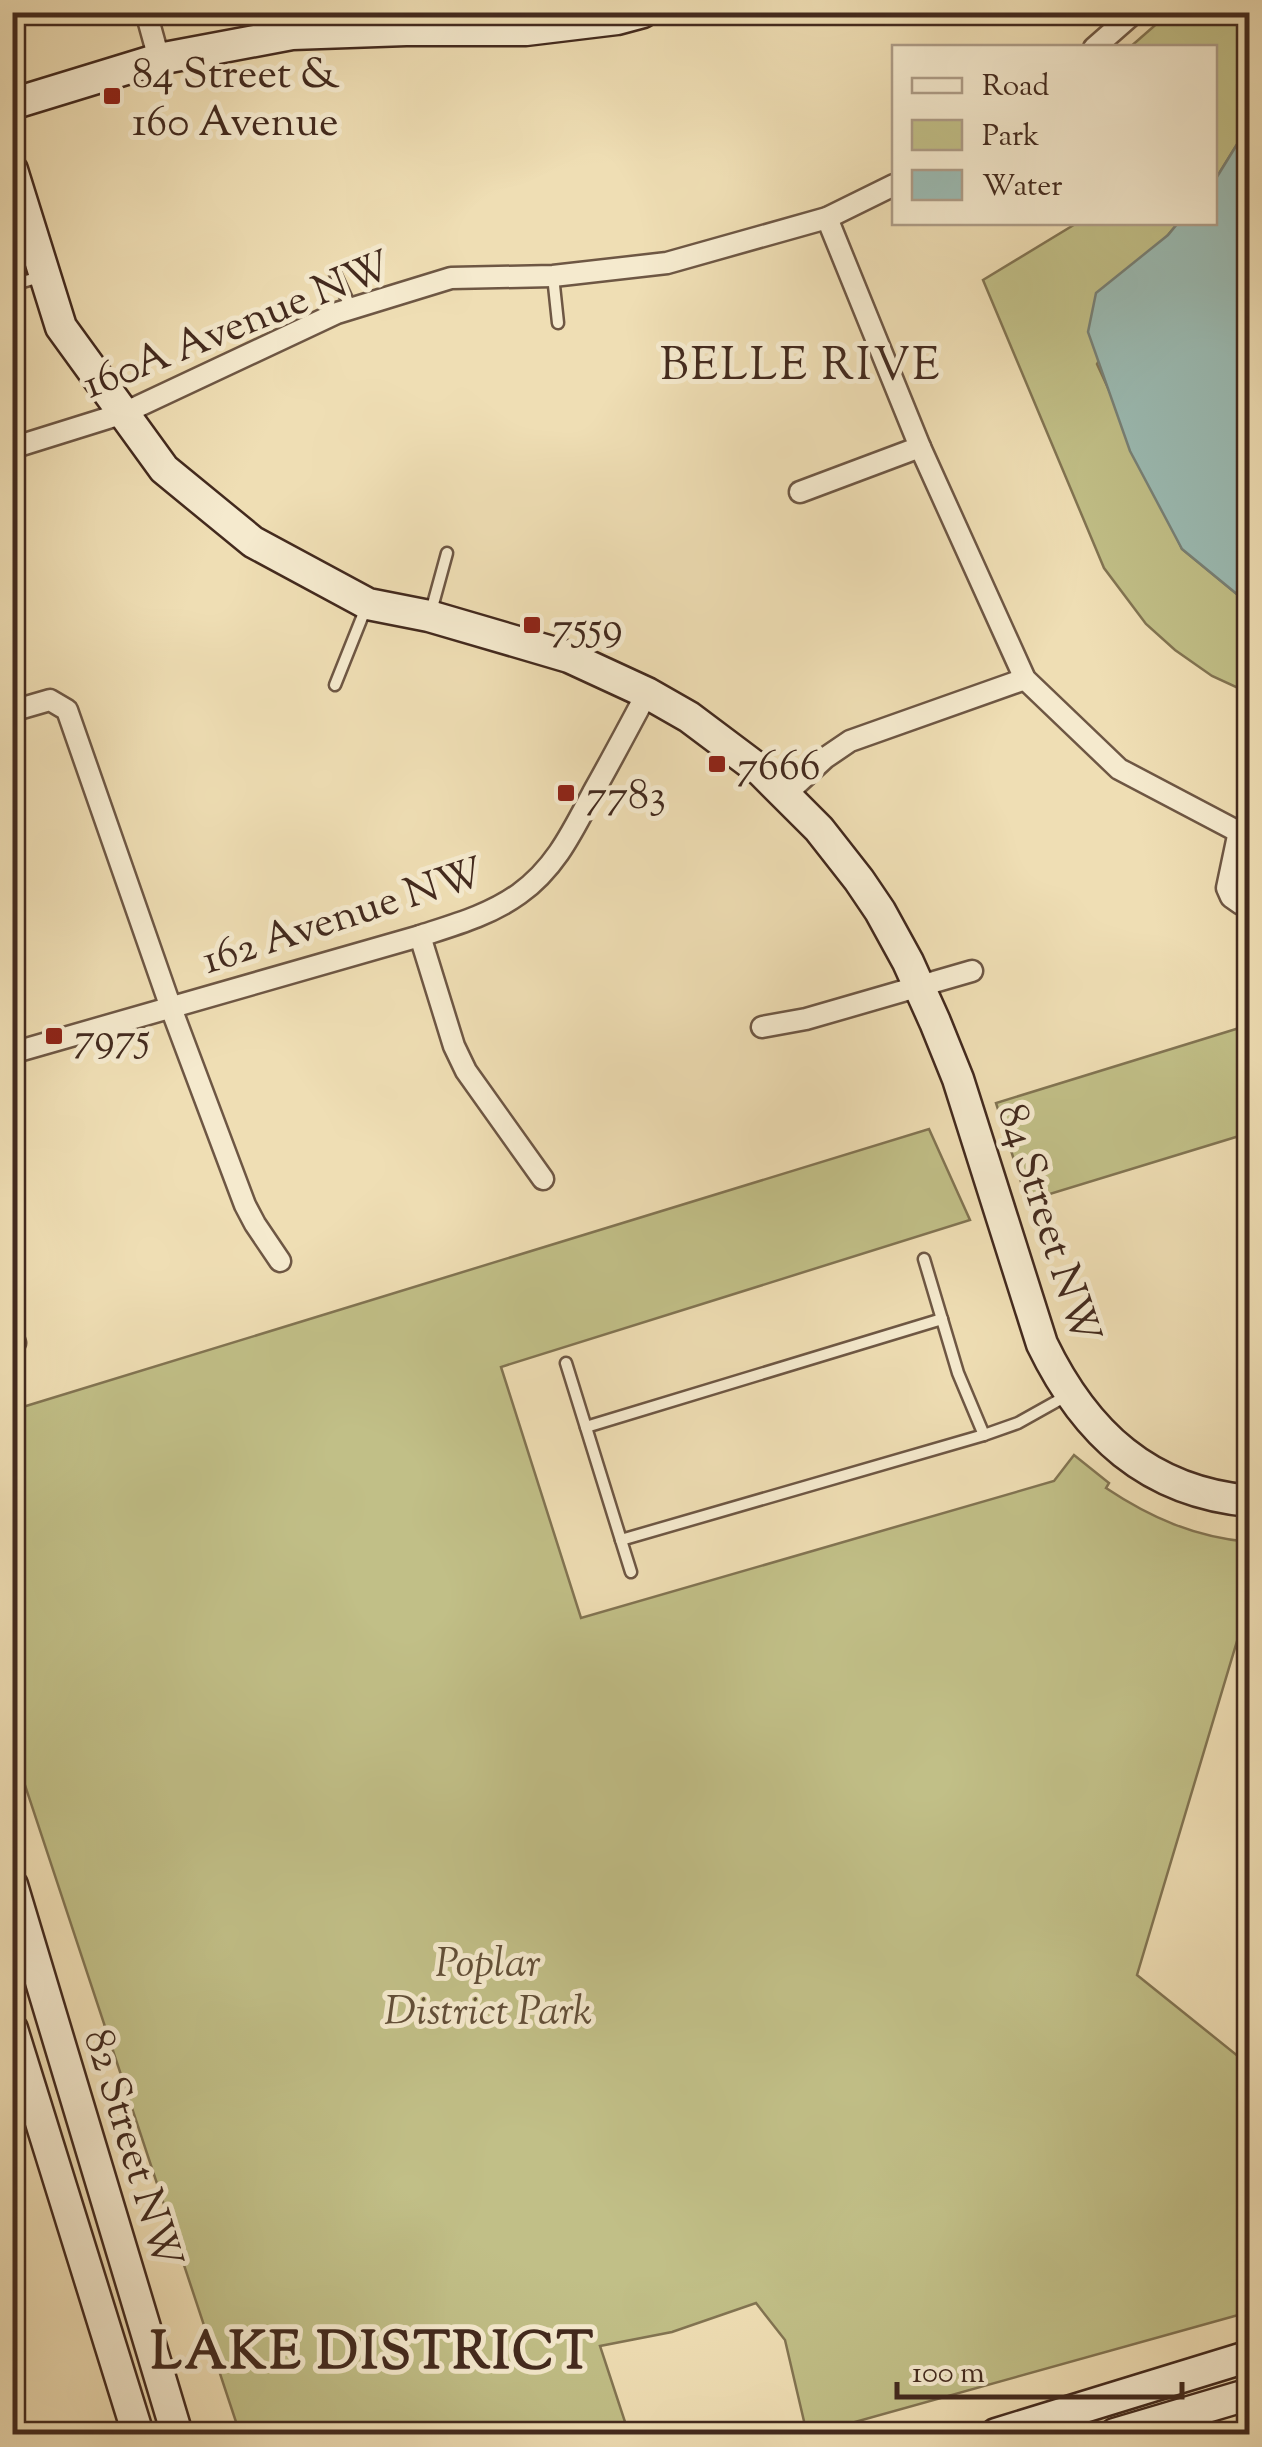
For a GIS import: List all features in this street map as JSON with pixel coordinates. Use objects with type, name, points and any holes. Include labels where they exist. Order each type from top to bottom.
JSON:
[{"type":"street","points":[[146,12],[159,59]]},
{"type":"street","points":[[12,104],[159,59],[292,34],[404,21],[526,30],[643,12]]},
{"type":"street","points":[[1097,45],[1134,12]]},
{"type":"street","name":"84 Street NW","points":[[12,170],[61,327],[164,469],[252,542],[368,604],[429,616],[569,658],[647,693],[690,717],[760,771],[819,830],[860,880],[919,986],[958,1079],[1042,1344],[1069,1395],[1092,1424],[1145,1468],[1197,1492],[1250,1502]]},
{"type":"street","name":"160A Avenue NW","points":[[12,448],[124,414],[337,313],[451,278],[553,276],[667,263],[828,218],[892,186]]},
{"type":"street","points":[[828,218],[920,447],[1025,680],[1119,769],[1240,831],[1227,888],[1241,904],[1250,903]]},
{"type":"street","points":[[800,492],[920,447]]},
{"type":"street","points":[[785,795],[850,741],[1025,680]]},
{"type":"street","name":"162 Avenue NW","points":[[12,1053],[420,936],[496,908],[517,896],[560,854],[647,693]]},
{"type":"street","points":[[15,710],[50,700],[68,710],[245,1204],[280,1261]]},
{"type":"street","points":[[420,936],[454,1046],[466,1072],[543,1178]]},
{"type":"street","points":[[762,1028],[972,971]]},
{"type":"street","name":"82 Street NW","points":[[12,1886],[177,2434]]},
{"type":"street","name":"82 Street NW","points":[[12,2029],[138,2434]]},
{"type":"street","points":[[996,2434],[1250,2356]]},
{"type":"street","points":[[1115,2434],[1250,2394]]},
{"type":"lane","points":[[334,271],[351,309]]},
{"type":"lane","points":[[12,285],[46,275]]},
{"type":"lane","points":[[553,276],[558,323]]},
{"type":"lane","points":[[429,616],[447,553]]},
{"type":"lane","points":[[335,685],[368,604]]},
{"type":"lane","points":[[924,1259],[958,1373],[984,1435]]},
{"type":"lane","points":[[586,1427],[942,1320]]},
{"type":"lane","points":[[566,1363],[630,1572]]},
{"type":"lane","points":[[621,1540],[984,1435],[1018,1423],[1069,1395]]},
{"type":"green space","points":[[1169,13],[1249,13],[1249,125],[1217,177],[1217,45],[1132,45]]},
{"type":"green space","points":[[1074,225],[1176,225],[1097,364],[1182,549],[1249,604],[1249,693],[1212,676],[1175,650],[1146,624],[1104,568],[983,280]]},
{"type":"green space","points":[[1249,1025],[1249,1133],[1027,1201],[996,1103]]},
{"type":"green space","name":"Poplar District Park","points":[[929,1129],[970,1220],[501,1367],[581,1618],[1054,1481],[1074,1455],[1109,1483],[1106,1488],[1157,1517],[1210,1536],[1249,1542],[1249,1601],[1137,1975],[1249,2065],[1249,2312],[812,2434],[807,2434],[785,2340],[756,2303],[672,2332],[600,2346],[629,2434],[240,2434],[13,1749],[13,1410]]},
{"type":"water","points":[[1249,125],[1249,604],[1182,549],[1130,451],[1088,332],[1096,293],[1176,225],[1217,225],[1217,177]]},
{"type":"place","name":"84 Street & 160 Avenue","points":[[112,96]]},
{"type":"place","name":"7559","points":[[532,625]]},
{"type":"place","name":"7666","points":[[717,764]]},
{"type":"place","name":"7783","points":[[566,793]]},
{"type":"place","name":"7975","points":[[54,1036]]},
{"type":"district","name":"BELLE RIVE","points":[[801,363]]},
{"type":"district","name":"LAKE DISTRICT","points":[[373,2350]]}]
